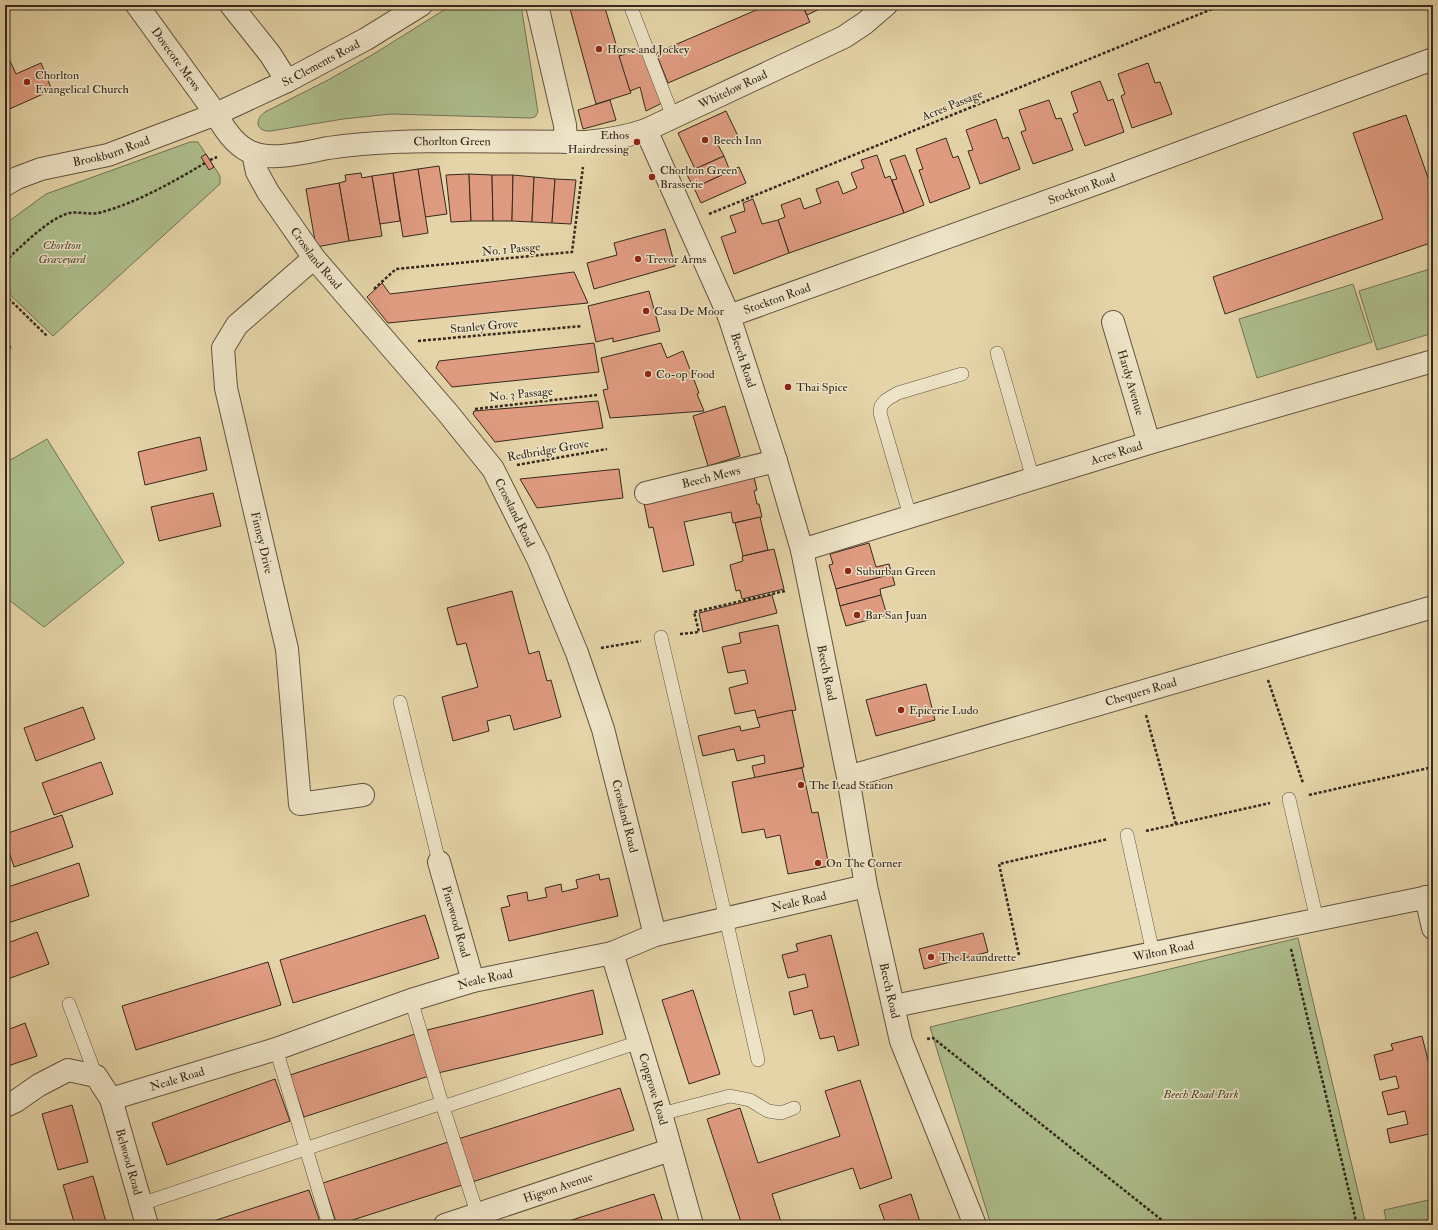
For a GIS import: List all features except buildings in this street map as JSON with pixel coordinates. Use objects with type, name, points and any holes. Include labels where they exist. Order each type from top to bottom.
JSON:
[{"type":"street","name":"Dovecote Mews","points":[[137,5],[216,114]]},
{"type":"street","points":[[231,5],[270,54],[287,81]]},
{"type":"street","name":"St Clements Road","points":[[216,114],[287,81],[366,39],[421,5]]},
{"type":"street","points":[[537,5],[565,125],[576,142]]},
{"type":"street","name":"Whitelow Road","points":[[576,142],[610,140],[646,130],[844,37],[865,23],[886,5]]},
{"type":"street","name":"Stockton Road","points":[[729,316],[1106,180],[1433,58]]},
{"type":"street","name":"Chorlton Green","points":[[216,114],[230,136],[240,146],[253,153],[269,156],[353,144],[395,141],[576,142]]},
{"type":"street","name":"Brookburn Road","points":[[5,185],[17,178],[41,169],[108,155],[216,114]]},
{"type":"street","name":"Beech Road","points":[[646,130],[729,316],[776,461],[802,550],[848,777],[866,886],[901,1041],[975,1225]]},
{"type":"street","name":"Crossland Road","points":[[253,153],[257,172],[268,192],[314,258],[447,412],[493,469],[538,559],[577,653],[603,729],[655,935]]},
{"type":"street","name":"Finney Drive","points":[[314,258],[237,325],[224,348],[226,388],[287,649],[300,804],[363,795]]},
{"type":"street","name":"Hardy Avenue","points":[[1113,322],[1149,443]]},
{"type":"street","name":"Acres Road","points":[[802,550],[1149,443],[1433,361]]},
{"type":"street","name":"Beech Mews","points":[[646,493],[776,461]]},
{"type":"street","name":"Chequers Road","points":[[848,777],[1433,607]]},
{"type":"street","name":"Pinewood Road","points":[[439,862],[473,981]]},
{"type":"street","name":"Neale Road","points":[[111,1099],[276,1049],[411,1000],[473,981],[612,953],[655,935],[866,886]]},
{"type":"street","points":[[1429,896],[1433,928]]},
{"type":"street","name":"Wilton Road","points":[[894,1006],[1153,954],[1429,896]]},
{"type":"street","name":"Copgrove Road","points":[[612,953],[661,1114],[692,1225]]},
{"type":"street","points":[[5,1106],[16,1101],[39,1085],[68,1070],[96,1076]]},
{"type":"street","name":"Belwood Road","points":[[96,1076],[111,1099],[147,1225]]},
{"type":"street","name":"Higson Avenue","points":[[445,1225],[479,1220],[670,1150]]},
{"type":"lane","points":[[635,6],[673,117]]},
{"type":"lane","points":[[997,353],[1033,479]]},
{"type":"lane","points":[[910,516],[880,413],[881,406],[886,400],[898,393],[962,374]]},
{"type":"lane","points":[[661,637],[758,1060]]},
{"type":"lane","points":[[400,702],[439,862]]},
{"type":"lane","points":[[1289,799],[1316,920]]},
{"type":"lane","points":[[1127,835],[1153,954]]},
{"type":"lane","points":[[411,1000],[442,1105],[479,1220]]},
{"type":"lane","points":[[69,1004],[96,1076]]},
{"type":"lane","points":[[141,1204],[306,1149],[639,1042]]},
{"type":"lane","points":[[276,1049],[329,1225]]},
{"type":"lane","points":[[661,1114],[730,1096],[750,1100],[768,1111],[781,1113],[794,1108]]},
{"type":"path","name":"Acres Passage","points":[[688,222],[1222,5]]},
{"type":"path","name":"No. 1 Passge","points":[[356,306],[396,269],[572,252],[576,142]]},
{"type":"path","points":[[5,260],[46,226],[67,213],[92,214],[131,202],[205,163]]},
{"type":"path","points":[[5,294],[47,336]]},
{"type":"path","name":"Stanley Grove","points":[[388,344],[582,326]]},
{"type":"path","name":"No. 3 Passage","points":[[447,412],[597,395]]},
{"type":"path","name":"Redbridge Grove","points":[[493,469],[607,449]]},
{"type":"path","points":[[577,653],[661,637],[699,632],[694,612],[809,585]]},
{"type":"path","points":[[1261,657],[1307,795]]},
{"type":"path","points":[[1139,693],[1176,824]]},
{"type":"path","points":[[1024,980],[1000,864],[1433,767]]},
{"type":"path","points":[[1286,926],[1357,1225]]},
{"type":"path","points":[[901,1041],[933,1038],[1168,1225]]},
{"type":"green space","points":[[452,5],[521,5],[538,112],[535,117],[391,114],[343,119],[271,131],[262,130],[258,125],[259,118],[265,112],[328,80],[372,55]]},
{"type":"green space","name":"Chorlton Graveyard","points":[[190,142],[198,142],[220,176],[220,184],[53,336],[5,290],[5,224],[46,194]]},
{"type":"green space","points":[[1433,268],[1433,333],[1377,350],[1359,291]]},
{"type":"green space","points":[[1353,284],[1372,342],[1257,378],[1239,319]]},
{"type":"green space","points":[[47,439],[124,563],[44,627],[5,597],[5,463]]},
{"type":"green space","name":"Beech Road Park","points":[[1298,938],[1366,1225],[991,1225],[930,1027]]},
{"type":"green space","points":[[1433,1199],[1433,1225],[1387,1225],[1384,1210]]},
{"type":"place","name":"Horse and Jockey","points":[[599,49]]},
{"type":"place","name":"Chorlton Evangelical Church","points":[[27,82]]},
{"type":"place","name":"Beech Inn","points":[[705,140]]},
{"type":"place","name":"Ethos Hairdressing","points":[[637,142]]},
{"type":"place","name":"Chorlton Green Brasserie","points":[[652,177]]},
{"type":"place","name":"Trevor Arms","points":[[638,259]]},
{"type":"place","name":"Casa De Moor","points":[[646,311]]},
{"type":"place","name":"Co-op Food","points":[[648,374]]},
{"type":"place","name":"Thai Spice","points":[[788,387]]},
{"type":"place","name":"Suburban Green","points":[[848,571]]},
{"type":"place","name":"Bar San Juan","points":[[857,615]]},
{"type":"place","name":"Epicerie Ludo","points":[[901,710]]},
{"type":"place","name":"The Lead Station","points":[[801,785]]},
{"type":"place","name":"On The Corner","points":[[818,863]]},
{"type":"place","name":"The Laundrette","points":[[931,957]]}]
